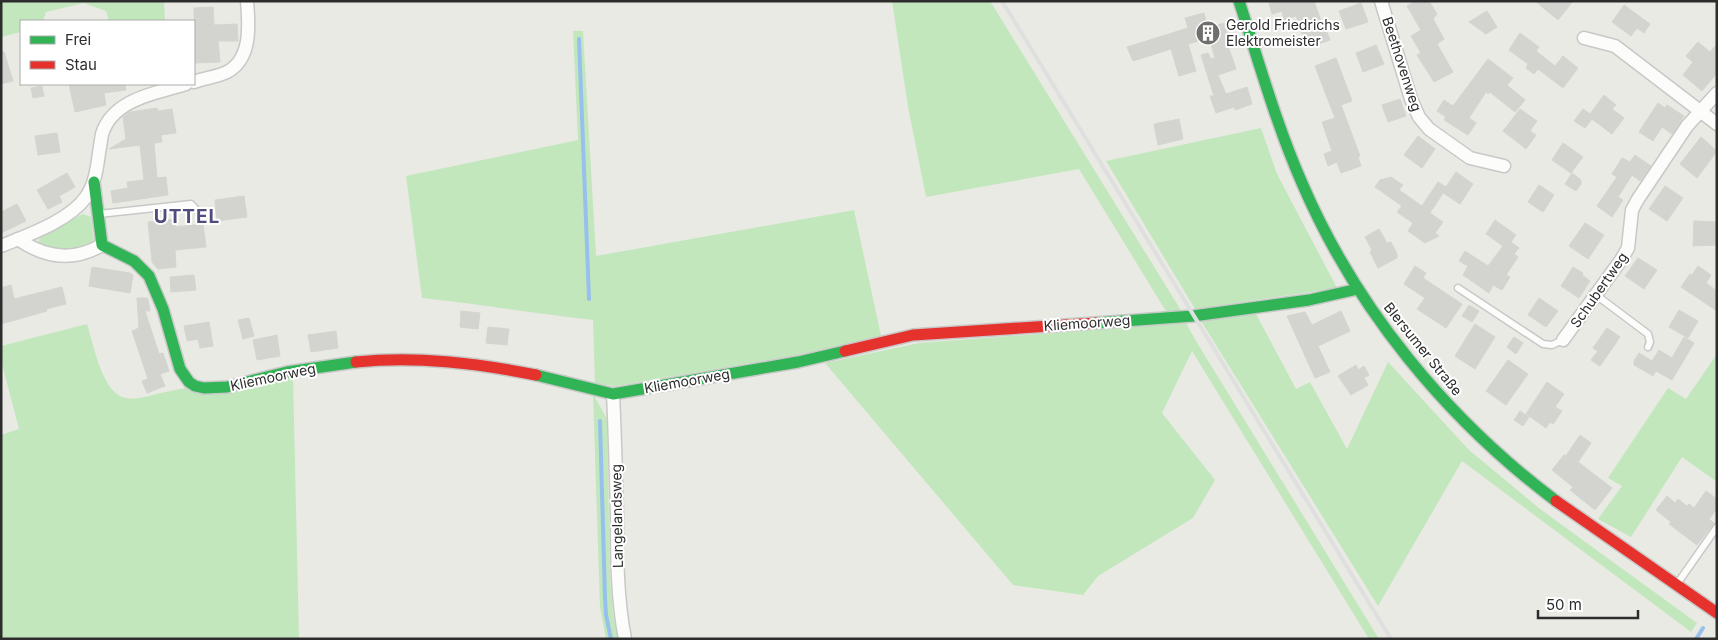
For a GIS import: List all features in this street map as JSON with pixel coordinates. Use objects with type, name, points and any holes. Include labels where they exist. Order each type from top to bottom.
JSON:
[{"type":"street","points":[[195,82],[228,71],[241,60],[247,42],[247,1]]},
{"type":"street","name":"Blersumer Straße","points":[[1239,1],[1278,123],[1302,185],[1332,244],[1358,289],[1401,350],[1473,430],[1525,477],[1556,501],[1717,612]]},
{"type":"street","name":"Beethovenweg","points":[[1381,1],[1411,98],[1419,117],[1429,129],[1470,158],[1504,166]]},
{"type":"street","points":[[1584,38],[1615,46],[1717,124]]},
{"type":"street","points":[[18,239],[36,251],[68,256],[92,251],[102,245],[94,182],[102,134],[108,121],[116,111],[127,103],[183,85]]},
{"type":"street","name":"Schubertweg","points":[[1563,340],[1628,248],[1632,210],[1638,199],[1668,157],[1687,126],[1717,93]]},
{"type":"street","points":[[1,246],[52,224],[69,213],[86,198],[94,182]]},
{"type":"street","name":"Kliemoorweg","points":[[102,245],[138,264],[148,276],[169,328],[177,362],[182,374],[194,386],[203,388],[224,387],[296,370],[413,358],[505,369],[548,377],[613,394],[798,362],[913,335],[1193,316],[1309,300],[1358,289]]},
{"type":"street","name":"Langelandsweg","points":[[613,394],[616,436],[617,573],[621,619],[625,639]]},
{"type":"lane","points":[[98,214],[191,204],[204,218]]},
{"type":"lane","points":[[1458,288],[1543,344],[1552,345],[1563,340]]},
{"type":"lane","points":[[1596,295],[1648,334],[1650,342],[1648,347]]},
{"type":"lane","points":[[1677,584],[1717,528]]},
{"type":"green space","points":[[1,1],[164,1],[165,20],[109,20],[106,11],[84,3],[46,12],[43,20],[20,20],[20,32],[1,37]]},
{"type":"green space","points":[[892,1],[990,1],[1182,312],[1167,313],[1079,169],[926,197],[908,107]]},
{"type":"green space","points":[[573,31],[583,31],[596,256],[854,210],[881,336],[797,355],[616,386],[595,384],[593,320],[422,298],[406,176],[578,140]]},
{"type":"green space","points":[[1261,128],[1277,174],[1337,288],[1195,309],[1106,161]]},
{"type":"green space","points":[[83,214],[91,217],[94,243],[74,250],[39,246],[39,239],[42,235]]},
{"type":"green space","points":[[1256,314],[1296,389],[1310,382],[1347,449],[1388,362],[1469,450],[1540,509],[1697,623],[1691,632],[1462,461],[1378,606],[1201,321]]},
{"type":"green space","points":[[1186,323],[1379,639],[1369,639],[1192,351],[1162,413],[1215,480],[1193,518],[1098,576],[1083,595],[1013,585],[825,363],[919,343]]},
{"type":"green space","points":[[87,324],[103,374],[113,391],[125,398],[140,398],[210,385],[293,376],[299,639],[1,639],[1,435],[19,429],[1,360],[1,346]]},
{"type":"green space","points":[[1717,354],[1717,482],[1682,457],[1631,537],[1598,519],[1622,486],[1608,478],[1668,388],[1686,399]]},
{"type":"green space","points":[[593,394],[607,419],[610,575],[613,614],[618,639],[606,639],[600,607]]},
{"type":"building","points":[[1275,1],[1314,1],[1324,30],[1326,30],[1330,40],[1307,48],[1296,16],[1284,20],[1282,11],[1272,14],[1269,3]]},
{"type":"building","points":[[1415,1],[1429,1],[1437,14],[1433,19],[1444,39],[1437,44],[1453,72],[1434,82],[1417,55],[1421,53],[1411,36],[1421,30],[1407,6]]},
{"type":"building","points":[[1535,1],[1573,1],[1558,20]]},
{"type":"building","points":[[1361,3],[1368,22],[1346,29],[1339,11]]},
{"type":"building","points":[[1624,5],[1650,24],[1644,33],[1637,28],[1631,36],[1612,22]]},
{"type":"building","points":[[213,7],[214,25],[237,24],[238,41],[218,41],[220,62],[195,63],[194,8]]},
{"type":"building","points":[[1487,11],[1497,27],[1486,34],[1469,22]]},
{"type":"building","points":[[1204,13],[1208,28],[1224,23],[1229,39],[1226,40],[1236,69],[1218,75],[1226,94],[1247,87],[1252,104],[1235,110],[1234,107],[1216,113],[1210,96],[1214,96],[1201,55],[1208,53],[1211,59],[1215,58],[1209,38],[1188,44],[1196,71],[1179,76],[1171,49],[1133,61],[1127,47],[1188,28],[1185,18]]},
{"type":"building","points":[[1520,33],[1539,47],[1536,51],[1555,66],[1563,56],[1578,68],[1563,88],[1538,69],[1534,74],[1526,68],[1528,64],[1509,50]]},
{"type":"building","points":[[1698,42],[1710,52],[1717,44],[1717,73],[1702,91],[1683,75],[1693,62],[1686,56]]},
{"type":"building","points":[[1376,45],[1384,64],[1363,72],[1356,53]]},
{"type":"building","points":[[1,52],[4,52],[13,81],[1,84]]},
{"type":"building","points":[[1336,58],[1352,101],[1341,105],[1360,156],[1358,157],[1361,166],[1341,173],[1337,162],[1328,166],[1324,154],[1332,151],[1322,122],[1335,118],[1315,66]]},
{"type":"building","points":[[1488,59],[1513,78],[1507,85],[1525,100],[1515,112],[1490,92],[1488,94],[1486,92],[1469,118],[1476,123],[1468,135],[1444,120],[1446,117],[1437,111],[1444,100],[1453,106]]},
{"type":"building","points":[[69,85],[125,85],[126,90],[104,93],[106,105],[75,112]]},
{"type":"building","points":[[42,86],[44,96],[33,98],[31,88]]},
{"type":"building","points":[[1604,95],[1616,105],[1612,109],[1624,118],[1612,134],[1592,119],[1585,128],[1574,121],[1583,109],[1590,114]]},
{"type":"building","points":[[1400,99],[1406,116],[1388,122],[1382,105]]},
{"type":"building","points":[[1658,103],[1665,108],[1667,105],[1684,116],[1672,134],[1662,127],[1653,141],[1639,132]]},
{"type":"building","points":[[157,108],[158,111],[172,109],[176,133],[161,135],[162,142],[154,143],[157,178],[166,177],[168,195],[113,203],[111,191],[128,188],[127,182],[144,180],[140,145],[109,149],[126,139],[123,117],[130,112]]},
{"type":"building","points":[[1520,109],[1537,121],[1530,131],[1536,135],[1526,149],[1503,131]]},
{"type":"building","points":[[1179,119],[1183,139],[1158,145],[1154,124]]},
{"type":"building","points":[[57,133],[60,152],[38,155],[35,136]]},
{"type":"building","points":[[1418,136],[1435,149],[1422,168],[1404,155]]},
{"type":"building","points":[[1701,137],[1717,151],[1697,178],[1680,164]]},
{"type":"building","points":[[1563,143],[1583,157],[1571,173],[1552,160]]},
{"type":"building","points":[[1635,155],[1651,166],[1640,181],[1632,175],[1618,197],[1623,200],[1612,217],[1597,206],[1617,177],[1612,174],[1622,158],[1630,162]]},
{"type":"building","points":[[1456,172],[1473,184],[1460,204],[1443,193],[1430,213],[1443,222],[1435,233],[1439,236],[1425,243],[1408,231],[1413,223],[1397,212],[1402,206],[1375,187],[1380,180],[1391,177],[1403,185],[1399,190],[1422,206],[1438,182],[1446,187]]},
{"type":"building","points":[[67,173],[75,187],[59,196],[62,202],[48,209],[37,190]]},
{"type":"building","points":[[1572,173],[1581,180],[1581,184],[1576,191],[1565,184]]},
{"type":"building","points":[[1539,185],[1554,195],[1543,212],[1528,202]]},
{"type":"building","points":[[1665,186],[1683,198],[1667,221],[1649,209]]},
{"type":"building","points":[[244,196],[247,217],[217,221],[215,200]]},
{"type":"building","points":[[17,204],[26,221],[1,233],[1,212]]},
{"type":"building","points":[[175,219],[176,227],[203,224],[206,247],[175,250],[176,267],[158,269],[152,262],[148,222]]},
{"type":"building","points":[[1495,220],[1516,235],[1511,242],[1519,248],[1514,254],[1518,257],[1506,275],[1510,277],[1502,290],[1493,285],[1489,293],[1463,275],[1468,266],[1459,261],[1465,251],[1488,266],[1503,246],[1486,234]]},
{"type":"building","points":[[1694,221],[1717,222],[1717,245],[1693,246]]},
{"type":"building","points":[[1585,223],[1604,235],[1588,259],[1569,246]]},
{"type":"building","points":[[1379,229],[1387,243],[1391,242],[1397,258],[1378,268],[1365,237]]},
{"type":"building","points":[[1638,258],[1657,270],[1644,289],[1625,276]]},
{"type":"building","points":[[1415,266],[1426,273],[1423,278],[1462,304],[1446,328],[1417,309],[1425,298],[1404,284]]},
{"type":"building","points":[[1698,266],[1711,275],[1706,283],[1717,291],[1717,311],[1681,287]]},
{"type":"building","points":[[92,267],[133,275],[130,293],[89,286]]},
{"type":"building","points":[[1573,267],[1583,273],[1582,275],[1590,281],[1579,298],[1561,286]]},
{"type":"building","points":[[194,275],[196,290],[171,292],[170,277]]},
{"type":"building","points":[[11,285],[14,299],[62,287],[66,304],[1,324],[1,288]]},
{"type":"building","points":[[137,298],[148,299],[150,311],[145,311],[159,354],[163,353],[169,371],[160,374],[165,386],[147,393],[142,381],[148,379],[132,331],[139,328]]},
{"type":"building","points":[[1539,298],[1558,311],[1546,327],[1528,315]]},
{"type":"building","points":[[1469,305],[1479,311],[1472,322],[1462,316]]},
{"type":"building","points":[[1679,310],[1698,321],[1688,338],[1669,327]]},
{"type":"building","points":[[461,311],[480,313],[478,329],[460,327]]},
{"type":"building","points":[[1341,311],[1350,331],[1318,346],[1330,372],[1315,378],[1287,316],[1305,312],[1312,325]]},
{"type":"building","points":[[249,318],[254,336],[243,339],[238,320]]},
{"type":"building","points":[[209,322],[213,346],[200,348],[198,339],[187,341],[184,326]]},
{"type":"building","points":[[1475,324],[1495,337],[1475,369],[1455,356]]},
{"type":"building","points":[[488,327],[509,329],[507,345],[486,343]]},
{"type":"building","points":[[1607,328],[1620,337],[1600,366],[1591,360],[1598,351],[1593,348]]},
{"type":"building","points":[[336,331],[338,348],[311,352],[308,335]]},
{"type":"building","points":[[277,335],[280,356],[257,360],[253,340]]},
{"type":"building","points":[[1514,337],[1523,343],[1516,354],[1507,347]]},
{"type":"building","points":[[1684,337],[1694,343],[1672,380],[1656,371],[1653,376],[1634,365],[1634,361],[1639,353],[1652,361],[1659,350],[1672,358]]},
{"type":"building","points":[[1508,360],[1528,374],[1506,405],[1486,391]]},
{"type":"building","points":[[1356,365],[1358,370],[1364,366],[1369,375],[1364,378],[1368,385],[1351,395],[1338,376]]},
{"type":"building","points":[[1547,382],[1564,394],[1555,407],[1562,411],[1553,424],[1550,422],[1546,428],[1526,414]]},
{"type":"building","points":[[1520,411],[1529,417],[1523,426],[1514,420]]},
{"type":"building","points":[[1580,435],[1591,443],[1578,462],[1612,488],[1595,510],[1570,490],[1573,487],[1552,470],[1564,455],[1566,456]]},
{"type":"building","points":[[1706,491],[1717,499],[1717,509],[1709,519],[1714,523],[1697,545],[1669,524],[1671,522],[1656,510],[1667,496],[1675,503],[1678,499],[1687,506],[1689,504],[1694,508]]},
{"type":"waterway","points":[[579,39],[589,299]]},
{"type":"waterway","points":[[600,421],[605,598],[611,639]]},
{"type":"waterway","points":[[1696,639],[1703,628]]},
{"type":"railway","points":[[1002,1],[1391,639]]},
{"type":"traffic: fast","points":[[1239,1],[1268,93],[1293,161],[1324,229],[1349,274],[1377,317],[1442,398],[1516,469],[1556,501]]},
{"type":"traffic: fast","points":[[94,182],[102,245],[134,261],[149,276],[163,309],[180,369],[189,382],[204,388],[227,387],[287,372],[356,362]]},
{"type":"traffic: fast","points":[[1096,323],[1193,316],[1309,300],[1358,289]]},
{"type":"traffic: fast","points":[[536,375],[613,394],[798,362],[845,351]]},
{"type":"traffic: jam","points":[[845,351],[913,335],[1096,323]]},
{"type":"traffic: jam","points":[[356,362],[424,360],[491,367],[536,375]]},
{"type":"traffic: jam","points":[[1556,501],[1717,613]]},
{"type":"place","name":"Gerold Friedrichs Elektromeister","points":[[1208,33]]},
{"type":"district","name":"UTTEL","points":[[187,216]]}]
